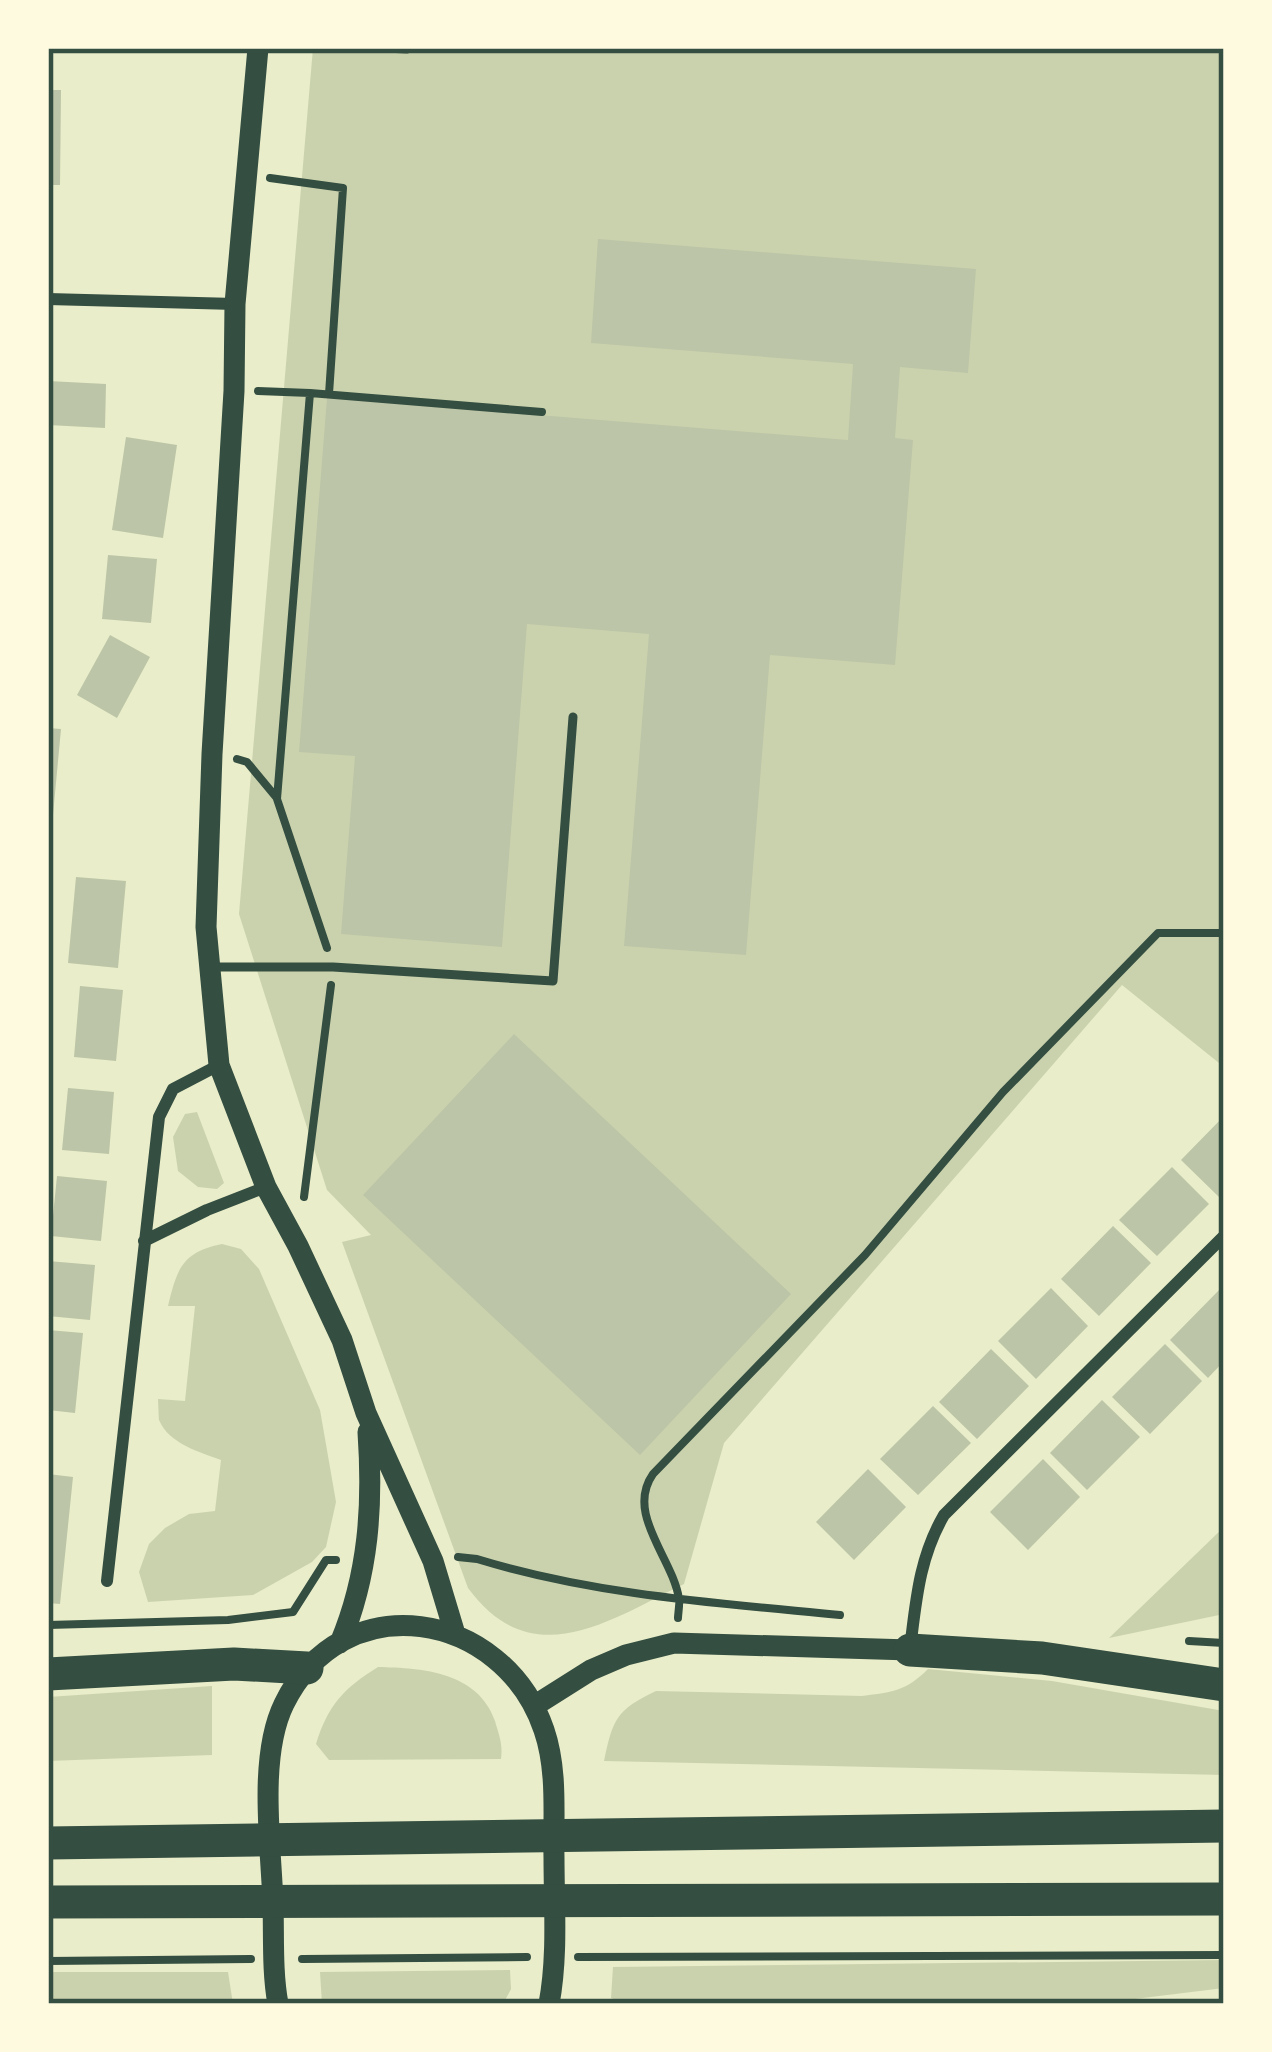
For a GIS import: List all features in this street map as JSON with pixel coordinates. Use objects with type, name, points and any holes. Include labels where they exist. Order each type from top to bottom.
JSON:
[{"type":"highway","points":[[910,1650],[1042,1658],[1224,1685]]},
{"type":"highway","points":[[48,1674],[234,1664],[307,1668]]},
{"type":"highway","points":[[48,1844],[1224,1826]]},
{"type":"highway","points":[[48,1902],[1224,1899]]},
{"type":"street","points":[[258,48],[235,304],[212,754],[206,927],[219,1065],[266,1186],[342,1340],[366,1413],[433,1561],[455,1634]]},
{"type":"street","points":[[48,299],[235,304]]},
{"type":"street","points":[[107,1581],[159,1117],[173,1089],[219,1065]]},
{"type":"street","points":[[144,1241],[266,1186]]},
{"type":"street","points":[[534,1706],[591,1670],[674,1643],[910,1650],[922,1566],[929,1540],[944,1515],[1224,1236]]},
{"type":"street","points":[[340,1643],[351,1616],[370,1526],[366,1413]]},
{"type":"street","points":[[278,2004],[273,1733],[282,1708],[321,1654],[388,1627],[436,1628],[477,1644],[499,1659],[534,1706],[551,1754],[553,1777],[555,1937],[549,2004]]},
{"type":"lane","points":[[384,48],[407,49]]},
{"type":"lane","points":[[210,967],[334,967],[553,982],[573,718]]},
{"type":"path","points":[[245,174],[344,188],[329,394]]},
{"type":"path","points":[[234,391],[310,392],[542,412]]},
{"type":"path","points":[[277,799],[310,392]]},
{"type":"path","points":[[212,754],[247,762],[277,799],[334,967],[298,1246]]},
{"type":"path","points":[[453,1557],[585,1587],[680,1600],[644,1508],[646,1483],[652,1474],[865,1255],[1003,1092],[1158,933],[1224,933]]},
{"type":"path","points":[[48,1625],[228,1620]]},
{"type":"path","points":[[565,1957],[1224,1955]]},
{"type":"path","points":[[283,1959],[542,1957]]},
{"type":"path","points":[[48,1961],[259,1959]]},
{"type":"green space","points":[[313,48],[1224,48],[1224,1067],[1122,985],[724,1443],[684,1584],[572,1632],[544,1635],[518,1629],[493,1614],[468,1588],[342,1242],[371,1235],[327,1190],[239,914]]},
{"type":"green space","points":[[197,1112],[224,1183],[217,1189],[198,1187],[178,1171],[173,1137],[185,1114]]},
{"type":"green space","points":[[222,1244],[241,1249],[259,1269],[320,1410],[336,1502],[326,1547],[312,1562],[253,1595],[148,1602],[139,1572],[149,1544],[189,1514],[215,1511],[221,1460],[170,1435],[159,1420],[158,1399],[185,1401],[195,1306],[168,1306],[178,1272],[190,1257]]},
{"type":"green space","points":[[1224,1527],[1224,1614],[1109,1638]]},
{"type":"green space","points":[[378,1667],[447,1676],[476,1692],[495,1721],[501,1759],[329,1760],[316,1744],[326,1718],[347,1690]]},
{"type":"green space","points":[[928,1669],[1052,1681],[1224,1711],[1224,1775],[604,1761],[618,1717],[656,1691],[862,1696],[898,1689]]},
{"type":"green space","points":[[212,1686],[212,1755],[48,1761],[48,1697]]},
{"type":"green space","points":[[1224,1960],[1224,1988],[1094,2004],[626,2004],[611,1998],[613,1967]]},
{"type":"green space","points":[[510,1970],[511,1989],[503,2004],[322,2004],[320,1972]]},
{"type":"green space","points":[[48,1972],[228,1972],[233,2004],[48,2004]]},
{"type":"building","points":[[48,90],[61,90],[60,185],[48,185]]},
{"type":"building","points":[[598,239],[976,269],[968,373],[900,367],[895,438],[913,440],[895,665],[770,655],[746,955],[624,946],[649,634],[527,624],[502,947],[341,934],[355,756],[299,752],[327,398],[848,440],[853,364],[591,343]]},
{"type":"building","points":[[48,381],[106,384],[105,428],[48,425]]},
{"type":"building","points":[[126,437],[177,445],[163,538],[112,530]]},
{"type":"building","points":[[108,555],[157,559],[151,623],[102,619]]},
{"type":"building","points":[[110,635],[150,657],[117,718],[77,695]]},
{"type":"building","points":[[48,728],[61,729],[53,815],[48,814]]},
{"type":"building","points":[[76,877],[126,881],[118,968],[68,963]]},
{"type":"building","points":[[80,986],[123,990],[116,1061],[74,1057]]},
{"type":"building","points":[[514,1034],[791,1294],[640,1455],[363,1195]]},
{"type":"building","points":[[68,1088],[114,1092],[109,1154],[62,1150]]},
{"type":"building","points":[[1224,1116],[1224,1192],[1219,1197],[1181,1160]]},
{"type":"building","points":[[1172,1167],[1209,1204],[1157,1256],[1119,1220]]},
{"type":"building","points":[[57,1176],[107,1181],[101,1241],[51,1236]]},
{"type":"building","points":[[1113,1226],[1151,1263],[1099,1316],[1061,1279]]},
{"type":"building","points":[[48,1261],[95,1265],[90,1320],[48,1316]]},
{"type":"building","points":[[1224,1285],[1224,1361],[1208,1378],[1170,1340]]},
{"type":"building","points":[[1051,1288],[1088,1326],[1036,1379],[998,1341]]},
{"type":"building","points":[[48,1330],[83,1333],[75,1413],[48,1410]]},
{"type":"building","points":[[1165,1344],[1202,1381],[1150,1434],[1112,1397]]},
{"type":"building","points":[[991,1349],[1029,1386],[977,1439],[939,1402]]},
{"type":"building","points":[[1102,1400],[1140,1437],[1087,1490],[1050,1453]]},
{"type":"building","points":[[933,1406],[971,1443],[918,1495],[880,1459]]},
{"type":"building","points":[[1043,1459],[1080,1497],[1028,1550],[990,1512]]},
{"type":"building","points":[[868,1469],[906,1507],[854,1560],[816,1522]]},
{"type":"building","points":[[48,1474],[73,1477],[60,1604],[48,1603]]}]
